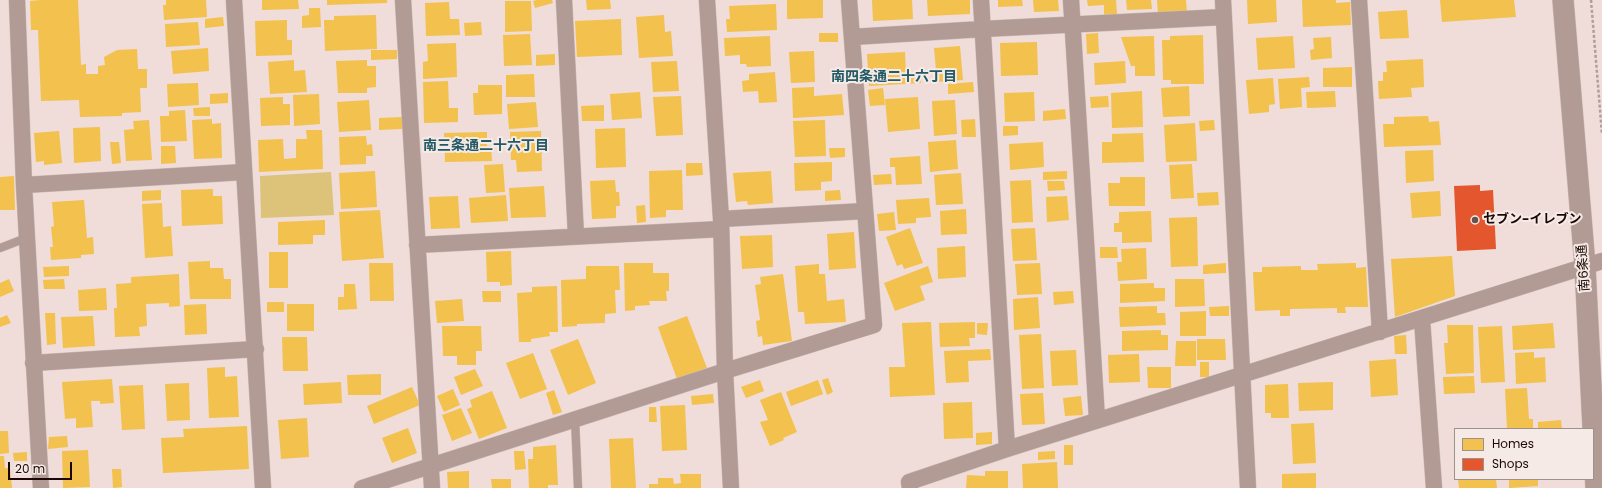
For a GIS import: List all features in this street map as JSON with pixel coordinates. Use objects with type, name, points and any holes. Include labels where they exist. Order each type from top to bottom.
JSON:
[{"type":"street","points":[[17,0],[26,238],[41,488]]},
{"type":"street","points":[[234,0],[256,349],[263,488]]},
{"type":"street","points":[[403,0],[432,488]]},
{"type":"street","points":[[564,0],[576,236]]},
{"type":"street","points":[[706,0],[721,224],[725,371],[731,488]]},
{"type":"street","points":[[362,488],[725,371],[874,326],[849,0]]},
{"type":"street","points":[[981,0],[1007,449]]},
{"type":"street","points":[[1071,0],[1097,419]]},
{"type":"street","points":[[1223,0],[1241,375],[1248,488]]},
{"type":"street","points":[[1359,0],[1380,332]]},
{"type":"street","name":"南6条通","points":[[1563,0],[1593,264],[1596,488]]},
{"type":"street","points":[[852,37],[1072,24],[1224,18]]},
{"type":"street","points":[[24,185],[244,172]]},
{"type":"street","points":[[417,245],[576,236],[865,211]]},
{"type":"street","points":[[910,488],[909,482],[1097,419],[1422,319],[1593,264]]},
{"type":"street","points":[[1422,319],[1434,488]]},
{"type":"street","points":[[33,363],[256,349]]},
{"type":"lane","points":[[0,248],[26,238]]},
{"type":"lane","points":[[575,419],[578,488]]},
{"type":"path","points":[[1591,0],[1602,134]]},
{"type":"shaded area","points":[[331,172],[334,215],[261,218],[260,176]]},
{"type":"building: Homes","points":[[78,0],[81,65],[86,64],[86,74],[98,74],[98,66],[105,65],[104,57],[117,50],[137,49],[138,69],[147,69],[147,88],[140,88],[141,112],[122,113],[122,116],[80,117],[79,100],[41,101],[38,30],[31,30],[30,1]]},
{"type":"building: Homes","points":[[166,0],[206,0],[207,17],[164,20],[163,5],[166,5]]},
{"type":"building: Homes","points":[[262,0],[298,0],[299,9],[262,10]]},
{"type":"building: Homes","points":[[327,0],[387,0],[387,3],[327,5]]},
{"type":"building: Homes","points":[[552,0],[553,3],[535,8],[533,1]]},
{"type":"building: Homes","points":[[586,0],[610,0],[611,9],[587,10]]},
{"type":"building: Homes","points":[[787,0],[823,0],[823,18],[787,19]]},
{"type":"building: Homes","points":[[872,0],[912,0],[913,19],[873,21]]},
{"type":"building: Homes","points":[[927,0],[970,0],[970,14],[928,16]]},
{"type":"building: Homes","points":[[998,0],[1022,0],[1023,6],[998,7]]},
{"type":"building: Homes","points":[[1033,0],[1058,0],[1059,11],[1034,12]]},
{"type":"building: Homes","points":[[1087,0],[1116,0],[1117,14],[1104,15],[1104,5],[1088,6]]},
{"type":"building: Homes","points":[[1126,0],[1151,0],[1152,9],[1127,10]]},
{"type":"building: Homes","points":[[1157,0],[1186,0],[1187,12],[1158,14]]},
{"type":"building: Homes","points":[[1247,0],[1276,0],[1277,22],[1248,24]]},
{"type":"building: Homes","points":[[1302,0],[1336,0],[1336,3],[1350,2],[1351,25],[1303,27]]},
{"type":"building: Homes","points":[[1440,0],[1514,0],[1516,17],[1442,22]]},
{"type":"building: Homes","points":[[505,1],[531,1],[532,31],[505,32]]},
{"type":"building: Homes","points":[[449,2],[450,19],[459,19],[460,35],[426,36],[425,3]]},
{"type":"building: Homes","points":[[776,4],[777,30],[727,32],[726,19],[730,19],[729,6]]},
{"type":"building: Homes","points":[[309,8],[320,8],[321,27],[302,28],[302,16],[309,15]]},
{"type":"building: Homes","points":[[1407,10],[1409,38],[1380,39],[1378,12]]},
{"type":"building: Homes","points":[[376,15],[377,49],[325,51],[324,20],[334,20],[334,16]]},
{"type":"building: Homes","points":[[664,15],[665,32],[671,31],[673,56],[639,58],[636,17]]},
{"type":"building: Homes","points":[[223,17],[224,26],[205,28],[205,19]]},
{"type":"building: Homes","points":[[621,19],[622,55],[577,57],[575,21]]},
{"type":"building: Homes","points":[[287,20],[287,40],[292,40],[292,55],[256,56],[255,21]]},
{"type":"building: Homes","points":[[198,22],[200,45],[166,47],[165,24]]},
{"type":"building: Homes","points":[[481,22],[482,35],[465,36],[464,23]]},
{"type":"building: Homes","points":[[819,33],[838,33],[838,42],[819,42]]},
{"type":"building: Homes","points":[[1098,33],[1099,53],[1087,54],[1086,34]]},
{"type":"building: Homes","points":[[530,34],[532,65],[504,66],[503,35]]},
{"type":"building: Homes","points":[[1203,35],[1204,84],[1171,84],[1171,80],[1163,80],[1162,40],[1170,40],[1170,36]]},
{"type":"building: Homes","points":[[770,36],[771,66],[747,67],[746,64],[740,64],[740,55],[725,56],[724,38]]},
{"type":"building: Homes","points":[[1154,36],[1155,76],[1135,76],[1135,66],[1131,66],[1121,37]]},
{"type":"building: Homes","points":[[1293,36],[1295,68],[1258,70],[1256,38]]},
{"type":"building: Homes","points":[[1331,37],[1332,58],[1311,60],[1310,50],[1314,49],[1313,38]]},
{"type":"building: Homes","points":[[1037,42],[1038,75],[1001,76],[1000,43]]},
{"type":"building: Homes","points":[[456,43],[457,77],[423,79],[423,62],[428,61],[427,44]]},
{"type":"building: Homes","points":[[960,46],[963,80],[937,82],[934,48]]},
{"type":"building: Homes","points":[[208,48],[209,71],[173,74],[171,51]]},
{"type":"building: Homes","points":[[371,50],[397,50],[397,59],[371,60]]},
{"type":"building: Homes","points":[[814,51],[815,82],[791,83],[789,52]]},
{"type":"building: Homes","points":[[905,52],[906,73],[920,73],[921,83],[869,86],[867,54]]},
{"type":"building: Homes","points":[[555,54],[555,65],[536,66],[536,55]]},
{"type":"building: Homes","points":[[1423,59],[1424,87],[1411,88],[1412,97],[1379,99],[1378,81],[1383,81],[1383,72],[1387,72],[1386,61]]},
{"type":"building: Homes","points":[[294,60],[294,71],[305,70],[307,92],[270,94],[268,62]]},
{"type":"building: Homes","points":[[367,60],[367,66],[376,66],[376,87],[367,88],[367,93],[338,93],[336,61]]},
{"type":"building: Homes","points":[[677,61],[679,91],[653,92],[651,62]]},
{"type":"building: Homes","points":[[1125,61],[1126,83],[1095,85],[1094,63]]},
{"type":"building: Homes","points":[[1352,67],[1352,87],[1323,87],[1323,68]]},
{"type":"building: Homes","points":[[775,72],[777,102],[759,103],[758,91],[743,92],[742,81],[749,80],[749,74]]},
{"type":"building: Homes","points":[[534,74],[535,97],[506,97],[506,75]]},
{"type":"building: Homes","points":[[1309,77],[1310,87],[1301,88],[1302,107],[1280,109],[1278,79]]},
{"type":"building: Homes","points":[[1273,78],[1275,104],[1269,105],[1269,112],[1249,114],[1246,80]]},
{"type":"building: Homes","points":[[448,81],[449,108],[458,108],[458,122],[424,123],[423,82]]},
{"type":"building: Homes","points":[[973,82],[974,92],[948,94],[948,84]]},
{"type":"building: Homes","points":[[198,83],[199,105],[168,107],[167,84]]},
{"type":"building: Homes","points":[[478,85],[502,85],[502,114],[474,115],[473,93],[478,93]]},
{"type":"building: Homes","points":[[1189,86],[1190,116],[1163,117],[1161,88]]},
{"type":"building: Homes","points":[[814,87],[814,96],[842,94],[844,115],[793,118],[792,88]]},
{"type":"building: Homes","points":[[883,88],[885,105],[870,106],[868,90]]},
{"type":"building: Homes","points":[[1142,91],[1143,127],[1112,128],[1111,93]]},
{"type":"building: Homes","points":[[1335,91],[1336,107],[1307,108],[1306,92]]},
{"type":"building: Homes","points":[[640,92],[642,118],[612,120],[610,94]]},
{"type":"building: Homes","points":[[1034,92],[1035,121],[1005,122],[1004,93]]},
{"type":"building: Homes","points":[[228,93],[228,103],[210,104],[210,94]]},
{"type":"building: Homes","points":[[319,94],[320,124],[294,126],[293,95]]},
{"type":"building: Homes","points":[[681,96],[683,135],[656,136],[653,97]]},
{"type":"building: Homes","points":[[1108,96],[1109,107],[1091,108],[1090,97]]},
{"type":"building: Homes","points":[[283,97],[283,104],[290,104],[290,125],[261,126],[260,98]]},
{"type":"building: Homes","points":[[918,97],[920,129],[888,132],[885,99]]},
{"type":"building: Homes","points":[[369,100],[371,130],[339,132],[337,102]]},
{"type":"building: Homes","points":[[955,100],[957,134],[934,136],[932,101]]},
{"type":"building: Homes","points":[[536,102],[538,127],[509,129],[507,104]]},
{"type":"building: Homes","points":[[604,105],[604,121],[582,121],[581,106]]},
{"type":"building: Homes","points":[[210,107],[210,116],[194,116],[193,108]]},
{"type":"building: Homes","points":[[1065,109],[1066,119],[1043,121],[1043,111]]},
{"type":"building: Homes","points":[[185,110],[187,141],[161,142],[160,116],[169,116],[169,111]]},
{"type":"building: Homes","points":[[1428,116],[1429,122],[1439,121],[1441,145],[1384,147],[1383,124],[1394,124],[1394,117]]},
{"type":"building: Homes","points":[[402,117],[402,129],[379,130],[379,118]]},
{"type":"building: Homes","points":[[212,119],[212,124],[221,123],[222,158],[194,159],[192,120]]},
{"type":"building: Homes","points":[[975,119],[976,137],[962,137],[961,120]]},
{"type":"building: Homes","points":[[149,120],[152,160],[126,161],[124,130],[134,129],[133,121]]},
{"type":"building: Homes","points":[[825,120],[826,156],[795,157],[793,121]]},
{"type":"building: Homes","points":[[1214,120],[1215,130],[1200,131],[1199,121]]},
{"type":"building: Homes","points":[[1195,123],[1197,161],[1166,162],[1164,125]]},
{"type":"building: Homes","points":[[1003,126],[1018,126],[1018,135],[1003,136]]},
{"type":"building: Homes","points":[[100,127],[101,161],[74,163],[73,128]]},
{"type":"building: Homes","points":[[625,128],[626,167],[596,168],[595,129]]},
{"type":"building: Homes","points":[[306,130],[322,130],[323,169],[259,172],[258,140],[283,139],[284,159],[296,158],[296,139],[307,139]]},
{"type":"building: Homes","points":[[59,131],[62,163],[44,165],[44,161],[36,162],[34,133]]},
{"type":"building: Homes","points":[[541,131],[542,171],[517,172],[516,160],[511,160],[510,132]]},
{"type":"building: Homes","points":[[487,132],[487,146],[491,146],[492,161],[445,162],[444,133]]},
{"type":"building: Homes","points":[[1143,133],[1144,162],[1102,163],[1102,142],[1112,142],[1112,134]]},
{"type":"building: Homes","points":[[366,136],[367,145],[372,144],[373,156],[366,156],[366,164],[340,165],[339,137]]},
{"type":"building: Homes","points":[[956,140],[958,169],[930,172],[928,142]]},
{"type":"building: Homes","points":[[110,142],[119,142],[121,163],[112,164]]},
{"type":"building: Homes","points":[[1043,142],[1044,167],[1010,170],[1009,144]]},
{"type":"building: Homes","points":[[161,146],[175,146],[176,163],[161,164]]},
{"type":"building: Homes","points":[[829,148],[845,148],[845,157],[830,158]]},
{"type":"building: Homes","points":[[1433,150],[1434,181],[1406,183],[1405,151]]},
{"type":"building: Homes","points":[[920,156],[922,184],[896,185],[895,167],[890,167],[890,158]]},
{"type":"building: Homes","points":[[832,162],[832,181],[821,182],[821,190],[795,191],[794,163]]},
{"type":"building: Homes","points":[[686,163],[702,163],[703,175],[686,176]]},
{"type":"building: Homes","points":[[503,164],[505,192],[486,193],[484,165]]},
{"type":"building: Homes","points":[[1192,164],[1194,198],[1171,199],[1169,165]]},
{"type":"building: Homes","points":[[682,170],[683,210],[666,210],[666,217],[650,218],[649,171]]},
{"type":"building: Homes","points":[[375,171],[377,207],[341,209],[339,173]]},
{"type":"building: Homes","points":[[771,171],[773,203],[748,205],[747,201],[736,202],[733,173]]},
{"type":"building: Homes","points":[[1067,171],[1067,179],[1043,180],[1043,172]]},
{"type":"building: Homes","points":[[961,173],[963,204],[936,205],[934,175]]},
{"type":"building: Homes","points":[[891,174],[892,184],[874,185],[873,175]]},
{"type":"building: Homes","points":[[14,176],[15,210],[0,210],[0,177]]},
{"type":"building: Homes","points":[[1120,177],[1145,177],[1145,206],[1109,206],[1108,183],[1120,183]]},
{"type":"building: Homes","points":[[615,180],[616,192],[619,192],[620,206],[616,206],[616,218],[592,219],[590,181]]},
{"type":"building: Homes","points":[[1031,180],[1033,222],[1012,223],[1010,181]]},
{"type":"building: Homes","points":[[1047,181],[1064,181],[1065,190],[1048,191]]},
{"type":"building: Homes","points":[[544,186],[546,217],[511,218],[509,188]]},
{"type":"building: Homes","points":[[213,189],[213,196],[222,196],[223,224],[182,226],[181,190]]},
{"type":"building: Homes","points":[[161,190],[161,200],[142,201],[142,191]]},
{"type":"building: Homes","points":[[840,190],[841,200],[825,201],[825,191]]},
{"type":"building: Homes","points":[[1440,191],[1441,216],[1412,218],[1410,193]]},
{"type":"building: Homes","points":[[1218,192],[1219,205],[1198,206],[1197,193]]},
{"type":"building: Homes","points":[[506,195],[508,221],[471,223],[469,198]]},
{"type":"building: Homes","points":[[458,196],[460,228],[431,229],[429,197]]},
{"type":"building: Homes","points":[[1067,196],[1069,220],[1047,222],[1046,197]]},
{"type":"building: Homes","points":[[929,198],[931,217],[916,218],[916,223],[898,224],[896,200]]},
{"type":"building: Homes","points":[[84,200],[87,238],[93,237],[94,254],[81,255],[81,258],[51,260],[50,247],[53,247],[51,227],[54,226],[52,202]]},
{"type":"building: Homes","points":[[162,203],[163,227],[171,226],[173,256],[145,258],[142,204]]},
{"type":"building: Homes","points":[[645,205],[646,222],[637,223],[636,206]]},
{"type":"building: Homes","points":[[966,209],[967,234],[941,235],[940,211]]},
{"type":"building: Homes","points":[[380,210],[384,258],[342,261],[339,212]]},
{"type":"building: Homes","points":[[1151,211],[1152,242],[1122,243],[1122,232],[1114,232],[1114,223],[1119,223],[1119,212]]},
{"type":"building: Homes","points":[[894,212],[896,230],[879,231],[877,214]]},
{"type":"building: Homes","points":[[1197,217],[1198,266],[1171,267],[1169,218]]},
{"type":"building: Homes","points":[[325,220],[325,235],[313,235],[313,244],[278,245],[278,222]]},
{"type":"building: Homes","points":[[910,228],[923,263],[904,269],[902,264],[897,266],[886,237]]},
{"type":"building: Homes","points":[[1035,228],[1037,260],[1013,261],[1011,229]]},
{"type":"building: Homes","points":[[854,232],[856,268],[829,270],[827,234]]},
{"type":"building: Homes","points":[[772,235],[773,267],[742,269],[740,236]]},
{"type":"building: Homes","points":[[965,246],[966,277],[938,279],[937,248]]},
{"type":"building: Homes","points":[[1100,247],[1117,247],[1118,258],[1100,258]]},
{"type":"building: Homes","points":[[1146,248],[1147,279],[1118,281],[1117,262],[1122,262],[1121,249]]},
{"type":"building: Homes","points":[[511,251],[512,285],[500,286],[500,282],[487,282],[486,252]]},
{"type":"building: Homes","points":[[269,252],[288,252],[288,288],[269,288]]},
{"type":"building: Homes","points":[[1452,256],[1455,296],[1395,317],[1391,259]]},
{"type":"building: Homes","points":[[210,261],[210,268],[223,268],[224,279],[231,279],[231,299],[190,299],[188,262]]},
{"type":"building: Homes","points":[[369,263],[393,263],[394,301],[370,301]]},
{"type":"building: Homes","points":[[624,263],[653,263],[653,273],[669,273],[669,291],[666,291],[667,301],[649,301],[650,305],[635,306],[635,310],[625,311]]},
{"type":"building: Homes","points":[[1040,263],[1042,294],[1017,295],[1015,264]]},
{"type":"building: Homes","points":[[1226,263],[1226,273],[1203,274],[1203,265]]},
{"type":"building: Homes","points":[[1356,263],[1356,268],[1366,267],[1368,307],[1345,307],[1346,313],[1337,313],[1337,308],[1290,309],[1290,316],[1280,316],[1280,310],[1255,311],[1253,272],[1262,272],[1262,267],[1301,266],[1301,270],[1318,270],[1317,264]]},
{"type":"building: Homes","points":[[819,264],[819,274],[825,274],[827,301],[844,299],[846,322],[805,324],[804,312],[798,312],[795,266]]},
{"type":"building: Homes","points":[[69,266],[69,276],[44,277],[43,267]]},
{"type":"building: Homes","points":[[586,266],[619,266],[620,290],[615,290],[616,313],[605,314],[605,323],[577,324],[577,326],[562,327],[561,280],[586,279]]},
{"type":"building: Homes","points":[[928,266],[933,282],[920,286],[925,300],[895,311],[884,283]]},
{"type":"building: Homes","points":[[179,274],[180,306],[169,307],[169,303],[146,304],[147,326],[139,327],[140,336],[115,337],[114,308],[117,308],[116,284],[131,283],[131,277]]},
{"type":"building: Homes","points":[[783,274],[792,341],[763,345],[762,336],[758,337],[756,321],[760,320],[755,285],[761,284],[760,277]]},
{"type":"building: Homes","points":[[9,279],[14,291],[0,297],[0,283]]},
{"type":"building: Homes","points":[[64,279],[65,289],[44,289],[43,280]]},
{"type":"building: Homes","points":[[1175,279],[1204,279],[1205,306],[1175,307]]},
{"type":"building: Homes","points":[[1154,283],[1154,288],[1165,288],[1165,301],[1120,303],[1120,284]]},
{"type":"building: Homes","points":[[344,284],[355,284],[357,309],[338,310],[338,297],[344,297]]},
{"type":"building: Homes","points":[[557,286],[558,332],[549,332],[550,336],[531,339],[531,342],[519,342],[517,293],[532,292],[532,287]]},
{"type":"building: Homes","points":[[106,288],[107,310],[79,311],[78,290]]},
{"type":"building: Homes","points":[[482,291],[501,291],[501,302],[483,302]]},
{"type":"building: Homes","points":[[1073,291],[1074,303],[1054,305],[1053,292]]},
{"type":"building: Homes","points":[[1038,297],[1040,328],[1014,330],[1013,299]]},
{"type":"building: Homes","points":[[462,299],[464,321],[437,323],[435,301]]},
{"type":"building: Homes","points":[[267,302],[284,302],[284,312],[267,312]]},
{"type":"building: Homes","points":[[206,304],[207,334],[185,335],[184,305]]},
{"type":"building: Homes","points":[[287,304],[314,304],[314,331],[287,331]]},
{"type":"building: Homes","points":[[1157,306],[1157,313],[1165,313],[1166,325],[1120,327],[1119,307]]},
{"type":"building: Homes","points":[[1229,306],[1229,316],[1210,316],[1209,307]]},
{"type":"building: Homes","points":[[1206,311],[1206,336],[1180,336],[1180,312]]},
{"type":"building: Homes","points":[[45,313],[55,313],[56,344],[47,345]]},
{"type":"building: Homes","points":[[7,315],[11,323],[0,327],[0,318]]},
{"type":"building: Homes","points":[[93,316],[95,346],[63,348],[61,317]]},
{"type":"building: Homes","points":[[687,316],[707,368],[677,379],[658,327]]},
{"type":"building: Homes","points":[[931,322],[935,395],[890,397],[889,367],[905,367],[902,323]]},
{"type":"building: Homes","points":[[975,322],[975,338],[969,338],[970,346],[940,347],[939,323]]},
{"type":"building: Homes","points":[[977,323],[988,323],[987,335],[977,334]]},
{"type":"building: Homes","points":[[1553,323],[1555,348],[1513,350],[1512,326]]},
{"type":"building: Homes","points":[[1447,325],[1473,325],[1474,373],[1446,374],[1444,343],[1448,343]]},
{"type":"building: Homes","points":[[442,326],[481,326],[482,351],[476,351],[476,365],[457,365],[457,356],[443,356]]},
{"type":"building: Homes","points":[[1502,326],[1505,382],[1481,383],[1478,327]]},
{"type":"building: Homes","points":[[1161,330],[1161,335],[1168,335],[1168,350],[1122,351],[1122,331]]},
{"type":"building: Homes","points":[[1041,334],[1044,388],[1022,389],[1019,335]]},
{"type":"building: Homes","points":[[1406,335],[1407,354],[1395,354],[1394,336]]},
{"type":"building: Homes","points":[[282,337],[307,337],[308,371],[283,371]]},
{"type":"building: Homes","points":[[578,339],[596,383],[568,395],[550,350]]},
{"type":"building: Homes","points":[[1197,339],[1225,339],[1226,360],[1197,360]]},
{"type":"building: Homes","points":[[1176,341],[1196,341],[1196,366],[1175,366]]},
{"type":"building: Homes","points":[[990,349],[991,360],[968,361],[969,382],[946,383],[944,351]]},
{"type":"building: Homes","points":[[1076,350],[1078,385],[1052,386],[1050,351]]},
{"type":"building: Homes","points":[[1534,352],[1534,358],[1545,357],[1546,382],[1516,384],[1515,353]]},
{"type":"building: Homes","points":[[533,353],[547,389],[520,399],[506,363]]},
{"type":"building: Homes","points":[[1139,354],[1140,382],[1109,383],[1108,355]]},
{"type":"building: Homes","points":[[1396,359],[1398,395],[1371,397],[1369,361]]},
{"type":"building: Homes","points":[[1200,362],[1209,362],[1209,377],[1200,377]]},
{"type":"building: Homes","points":[[225,367],[225,377],[237,376],[239,417],[209,418],[207,368]]},
{"type":"building: Homes","points":[[1147,367],[1171,367],[1171,388],[1148,388]]},
{"type":"building: Homes","points":[[475,369],[483,386],[461,395],[454,377]]},
{"type":"building: Homes","points":[[381,374],[381,395],[348,395],[347,375]]},
{"type":"building: Homes","points":[[1474,376],[1475,393],[1444,394],[1443,377]]},
{"type":"building: Homes","points":[[828,378],[833,392],[827,395],[822,380]]},
{"type":"building: Homes","points":[[112,379],[114,403],[100,404],[100,401],[91,401],[93,427],[76,428],[76,418],[65,419],[62,382]]},
{"type":"building: Homes","points":[[760,380],[764,391],[746,398],[741,387]]},
{"type":"building: Homes","points":[[818,380],[823,394],[791,406],[786,392]]},
{"type":"building: Homes","points":[[341,382],[342,403],[304,405],[303,384]]},
{"type":"building: Homes","points":[[1333,382],[1333,410],[1299,411],[1298,383]]},
{"type":"building: Homes","points":[[189,383],[190,420],[167,421],[165,384]]},
{"type":"building: Homes","points":[[1288,384],[1289,418],[1271,418],[1271,413],[1265,413],[1265,385]]},
{"type":"building: Homes","points":[[143,385],[145,429],[122,430],[119,386]]},
{"type":"building: Homes","points":[[412,387],[420,405],[374,424],[367,406]]},
{"type":"building: Homes","points":[[1527,388],[1529,419],[1533,419],[1533,428],[1507,428],[1505,389]]},
{"type":"building: Homes","points":[[453,389],[460,405],[444,412],[437,396]]},
{"type":"building: Homes","points":[[554,390],[562,412],[553,415],[546,393]]},
{"type":"building: Homes","points":[[492,391],[507,428],[479,439],[467,409],[472,407],[470,400]]},
{"type":"building: Homes","points":[[781,392],[797,432],[770,446],[760,422],[768,420],[760,400]]},
{"type":"building: Homes","points":[[1043,393],[1045,424],[1022,425],[1020,394]]},
{"type":"building: Homes","points":[[713,394],[714,403],[692,405],[691,396]]},
{"type":"building: Homes","points":[[1081,396],[1083,415],[1065,416],[1063,398]]},
{"type":"building: Homes","points":[[972,402],[973,438],[944,439],[943,403]]},
{"type":"building: Homes","points":[[685,405],[687,450],[662,451],[660,406]]},
{"type":"building: Homes","points":[[649,407],[656,407],[657,422],[649,422]]},
{"type":"building: Homes","points":[[461,408],[472,433],[452,441],[442,415]]},
{"type":"building: Homes","points":[[307,418],[309,457],[281,459],[278,420]]},
{"type":"building: Homes","points":[[1561,420],[1562,428],[1538,428],[1538,422]]},
{"type":"building: Homes","points":[[1314,423],[1316,463],[1293,464],[1291,424]]},
{"type":"building: Homes","points":[[247,426],[249,469],[163,473],[161,438],[184,437],[183,429]]},
{"type":"building: Homes","points":[[408,428],[417,453],[392,463],[382,438]]},
{"type":"building: Homes","points":[[0,431],[8,431],[9,453],[0,454]]},
{"type":"building: Homes","points":[[992,432],[992,444],[976,445],[976,433]]},
{"type":"building: Homes","points":[[67,436],[68,447],[48,449],[49,437]]},
{"type":"building: Homes","points":[[633,438],[636,488],[611,488],[609,439]]},
{"type":"building: Homes","points":[[556,445],[558,485],[548,485],[548,488],[529,488],[528,459],[533,459],[533,447]]},
{"type":"building: Homes","points":[[1064,445],[1073,445],[1073,465],[1064,465]]},
{"type":"building: Homes","points":[[88,450],[90,487],[63,488],[62,451]]},
{"type":"building: Homes","points":[[514,451],[524,451],[526,469],[515,470]]},
{"type":"building: Homes","points":[[1055,451],[1055,459],[1038,460],[1038,452]]},
{"type":"building: Homes","points":[[27,452],[27,461],[14,461],[13,453]]},
{"type":"building: Homes","points":[[0,456],[4,456],[5,468],[10,468],[12,488],[0,488]]},
{"type":"building: Homes","points":[[1057,462],[1058,488],[1023,488],[1022,464]]},
{"type":"building: Homes","points":[[112,469],[121,469],[122,487],[113,488]]},
{"type":"building: Homes","points":[[469,471],[469,488],[448,488],[447,472]]},
{"type":"building: Homes","points":[[985,471],[1008,471],[1008,488],[966,488],[967,475],[985,476]]},
{"type":"building: Homes","points":[[1316,473],[1316,488],[1282,488],[1282,474]]},
{"type":"building: Homes","points":[[680,474],[701,474],[701,488],[649,488],[649,484],[658,484],[658,478],[673,478],[674,484],[681,483]]},
{"type":"building: Homes","points":[[491,479],[511,479],[511,488],[492,488]]},
{"type":"building: Homes","points":[[1458,480],[1496,480],[1497,488],[1459,488]]},
{"type":"building: Homes","points":[[1509,480],[1538,480],[1538,486],[1509,488]]},
{"type":"building: Shops","name":"セブン-イレブン","points":[[1480,185],[1480,191],[1493,190],[1496,249],[1457,251],[1454,186]]},
{"type":"place","name":"セブン-イレブン","points":[[1475,220]]},
{"type":"district","name":"南四条通二十六丁目","points":[[894,77]]},
{"type":"district","name":"南三条通二十六丁目","points":[[486,146]]}]
